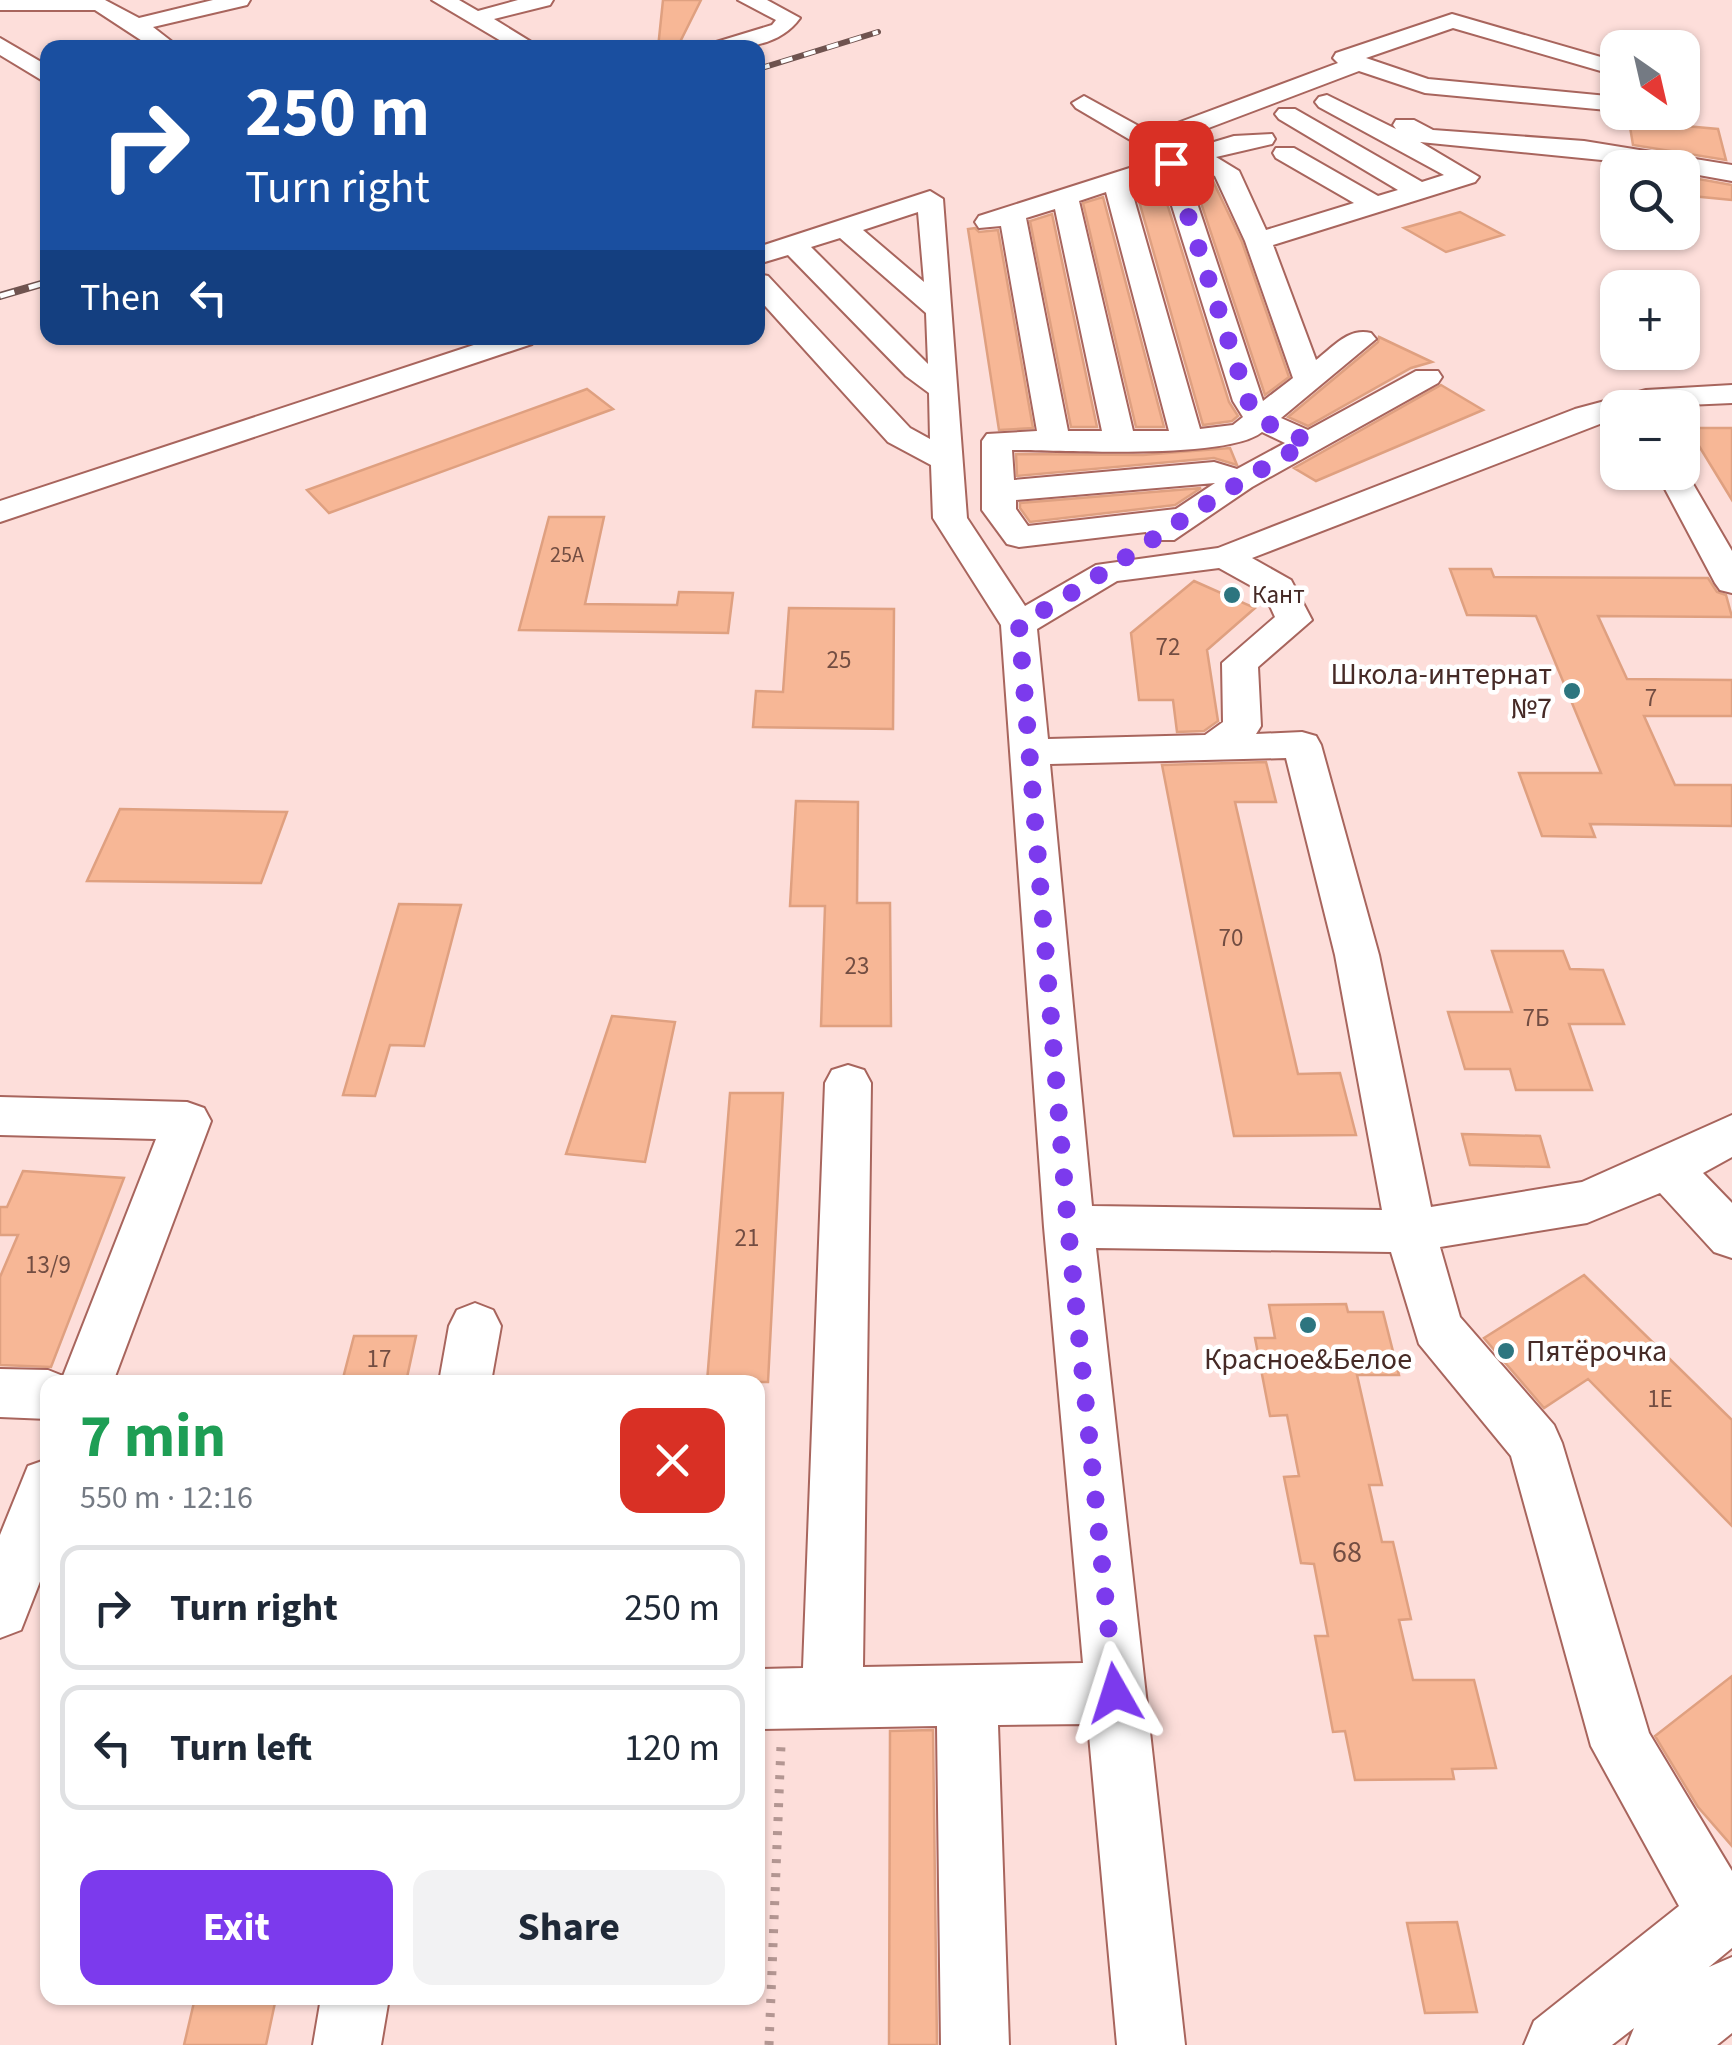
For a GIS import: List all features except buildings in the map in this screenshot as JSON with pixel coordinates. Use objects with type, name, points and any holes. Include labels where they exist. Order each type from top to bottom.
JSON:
[{"type":"street","points":[[136,25],[239,0]]},
{"type":"street","points":[[443,0],[515,40]]},
{"type":"street","points":[[475,18],[542,0]]},
{"type":"street","points":[[747,40],[780,30],[789,18],[749,0]]},
{"type":"street","points":[[0,4],[96,4],[158,40]]},
{"type":"street","points":[[1429,50],[1452,21],[1600,65]]},
{"type":"street","points":[[0,45],[40,72]]},
{"type":"street","points":[[1527,96],[1429,50],[1381,45],[1344,58],[1425,86],[1527,96],[1600,99]]},
{"type":"street","points":[[1054,440],[1000,218],[1116,181],[1358,63]]},
{"type":"street","points":[[1543,74],[1600,94]]},
{"type":"street","points":[[1258,241],[1466,178],[1328,102]]},
{"type":"street","points":[[1084,103],[1174,155],[1226,172],[1258,241],[1308,378]]},
{"type":"street","points":[[1397,109],[1393,114],[1412,131],[1428,136],[1584,148],[1732,173]]},
{"type":"street","points":[[1286,114],[1420,192]]},
{"type":"street","points":[[1174,155],[1274,146],[1376,205]]},
{"type":"street","points":[[1174,155],[1248,401],[1260,420],[1309,442]]},
{"type":"street","points":[[1116,181],[1188,440]]},
{"type":"street","points":[[1065,197],[1120,439]]},
{"type":"street","points":[[765,254],[930,200],[940,311],[950,518],[1019,625],[1068,1227],[1150,2045]]},
{"type":"street","points":[[1289,200],[1325,221]]},
{"type":"street","points":[[844,227],[940,311]]},
{"type":"street","points":[[793,244],[917,370],[943,389]]},
{"type":"street","points":[[765,290],[899,435],[946,459]]},
{"type":"street","points":[[1188,518],[1019,537],[999,510],[1002,491],[994,454],[998,441],[1188,440],[1242,433],[1360,339]]},
{"type":"street","points":[[0,512],[501,345]]},
{"type":"street","points":[[1019,625],[1108,572],[1140,546],[1241,480],[1427,377]]},
{"type":"street","points":[[1108,572],[1224,557],[1586,416],[1646,398],[1732,394]]},
{"type":"street","points":[[1002,491],[1214,472],[1241,480]]},
{"type":"street","points":[[1682,490],[1732,584]]},
{"type":"street","points":[[1214,748],[1242,726],[1240,664],[1294,620],[1279,588],[1224,557]]},
{"type":"street","points":[[1030,752],[1302,745],[1357,955],[1410,1231],[1436,1328],[1535,1443],[1622,1746],[1720,1915],[1558,2045]]},
{"type":"street","points":[[848,1083],[791,1699],[1115,1693]]},
{"type":"street","points":[[0,1116],[187,1121],[90,1375]]},
{"type":"street","points":[[1068,1227],[1410,1231],[1587,1202],[1668,1168],[1732,1134]]},
{"type":"street","points":[[1668,1168],[1732,1238]]},
{"type":"street","points":[[466,1375],[475,1326]]},
{"type":"street","points":[[0,1393],[40,1395]]},
{"type":"street","points":[[0,1609],[40,1506]]},
{"type":"street","points":[[967,1696],[975,2045]]},
{"type":"street","points":[[1661,2045],[1732,1990]]},
{"type":"street","points":[[346,2045],[354,2005]]},
{"type":"path","points":[[769,2045],[791,1699]]},
{"type":"railway","points":[[765,67],[878,32]]},
{"type":"railway","points":[[0,296],[40,284]]},
{"type":"place","name":"Кант","points":[[1232,595]]},
{"type":"place","name":"Школа-интернат №7","points":[[1572,691]]},
{"type":"place","name":"Красное&Белое","points":[[1308,1325]]},
{"type":"place","name":"Пятёрочка","points":[[1506,1351]]},
{"type":"route","points":[[1115,1693],[1068,1227],[1019,625],[1108,572],[1140,546],[1241,480],[1309,442],[1260,420],[1248,401],[1171,163]]}]
